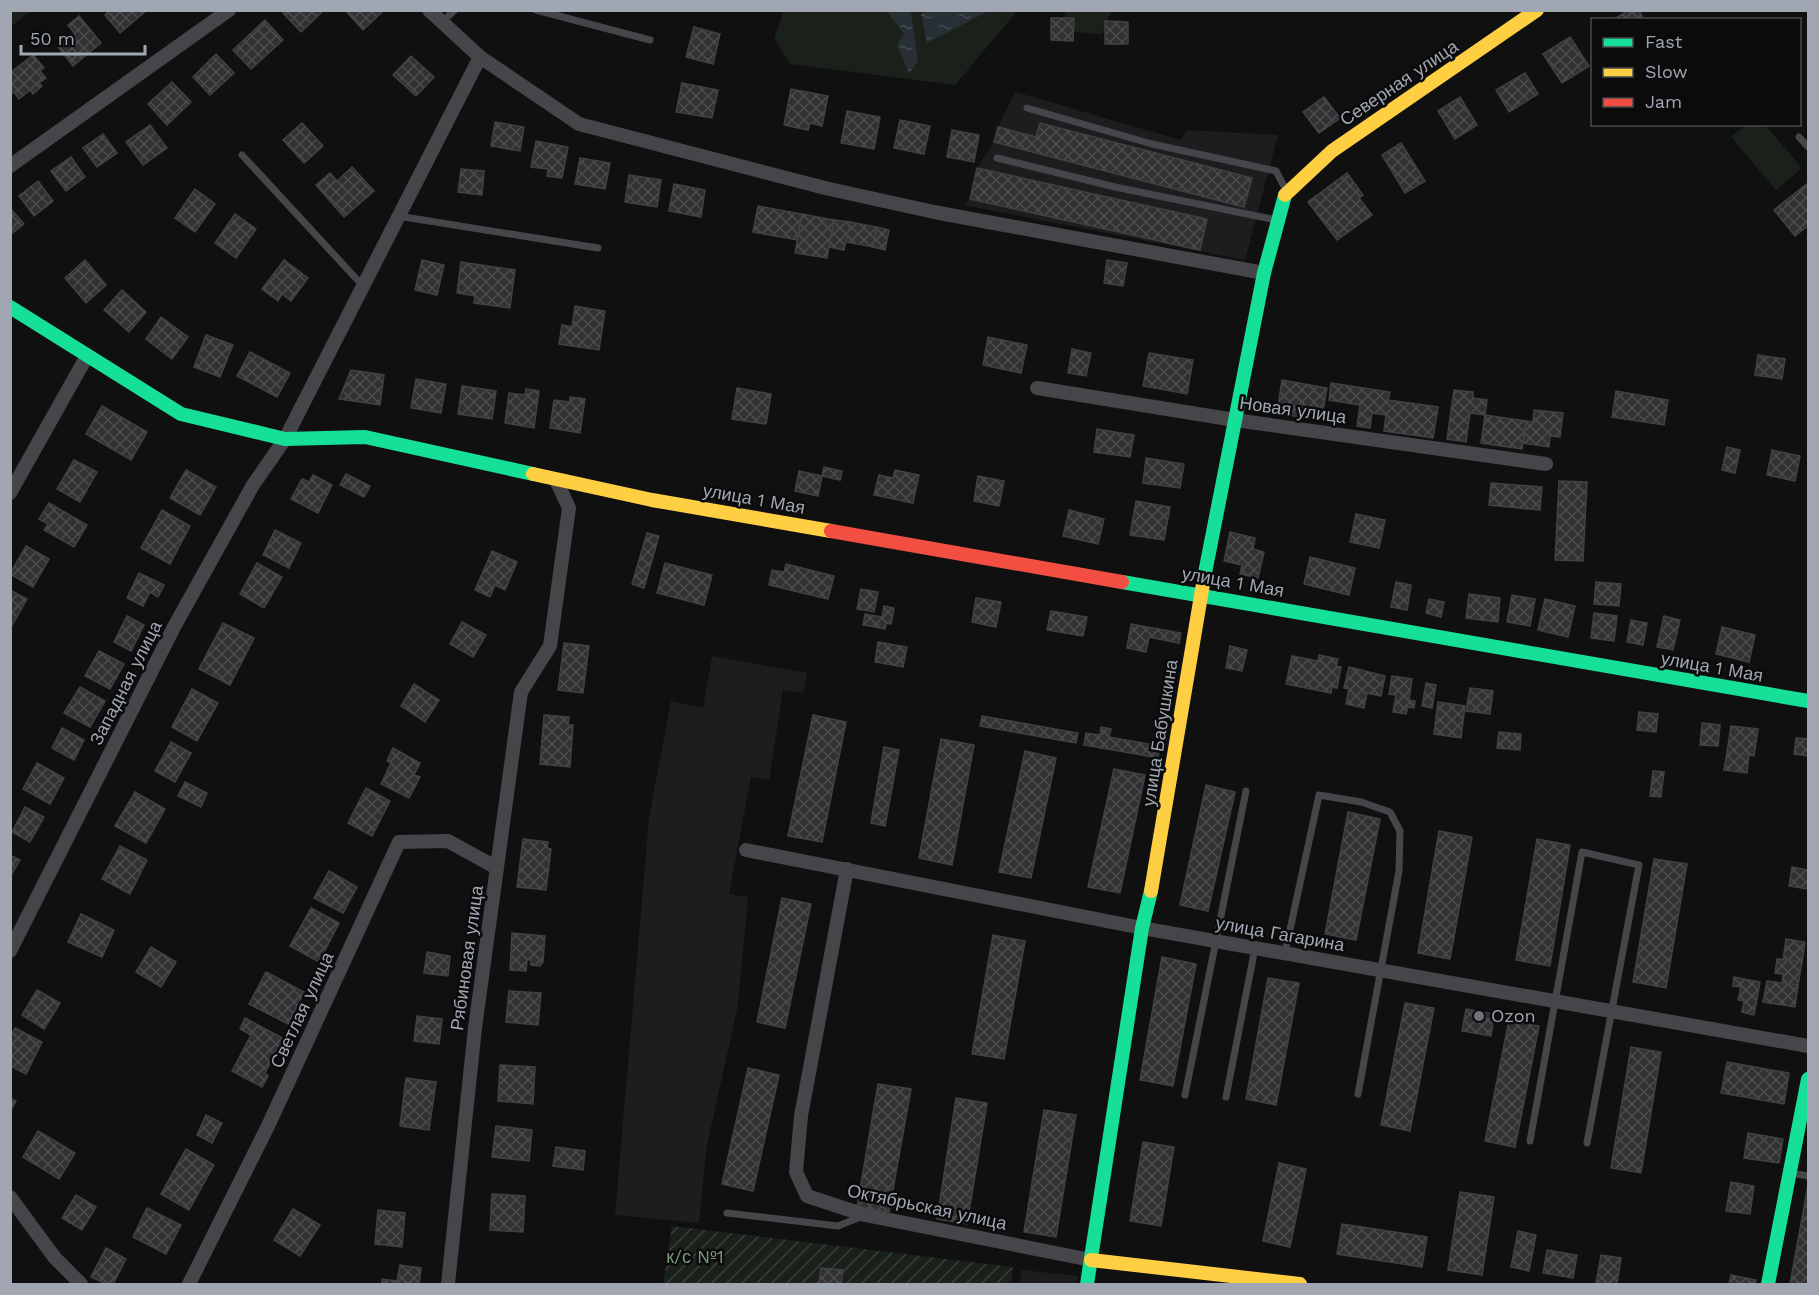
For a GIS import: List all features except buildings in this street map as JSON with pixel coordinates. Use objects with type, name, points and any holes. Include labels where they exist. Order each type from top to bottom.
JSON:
[{"type":"street","points":[[10,166],[229,10]]},
{"type":"street","points":[[429,10],[480,57],[579,124],[825,188],[934,212],[1264,273]]},
{"type":"street","name":"Северная улица","points":[[1286,190],[1332,151],[1537,10]]},
{"type":"street","name":"Западная улица","points":[[10,951],[174,627],[253,485],[285,439],[480,57]]},
{"type":"street","name":"улица Бабушкина","points":[[1087,1284],[1142,928],[1155,872],[1201,594],[1264,273],[1286,190]]},
{"type":"street","name":"улица 1 Мая","points":[[10,307],[181,414],[285,439],[365,437],[652,500],[1809,701]]},
{"type":"street","points":[[10,493],[87,356]]},
{"type":"street","name":"Новая улица","points":[[1037,388],[1235,420],[1546,464]]},
{"type":"street","name":"Рябиновая улица","points":[[448,1284],[475,1028],[521,693],[550,646],[569,508],[556,480]]},
{"type":"street","name":"Светлая улица","points":[[189,1284],[268,1126],[399,842],[448,841],[497,868]]},
{"type":"street","name":"улица Гагарина","points":[[746,850],[1142,928],[1809,1046]]},
{"type":"street","name":"Октябрьская улица","points":[[847,869],[801,1116],[796,1172],[807,1196],[866,1215],[1091,1260],[1300,1284]]},
{"type":"street","points":[[1768,1284],[1809,1078]]},
{"type":"street","points":[[10,1197],[55,1258],[81,1284]]},
{"type":"lane","points":[[442,22],[455,10]]},
{"type":"lane","points":[[536,10],[650,39]]},
{"type":"lane","points":[[1027,108],[1152,144],[1276,171],[1286,190]]},
{"type":"lane","points":[[1799,136],[1809,147]]},
{"type":"lane","points":[[242,155],[363,286]]},
{"type":"lane","points":[[998,158],[1115,187],[1278,221]]},
{"type":"lane","points":[[398,216],[598,249]]},
{"type":"lane","points":[[1185,1095],[1246,791]]},
{"type":"lane","points":[[1285,953],[1318,795],[1361,802],[1390,812],[1400,831],[1400,871],[1358,1094]]},
{"type":"lane","points":[[1530,1141],[1582,852],[1639,865],[1587,1143]]},
{"type":"lane","points":[[1226,1097],[1255,948]]},
{"type":"lane","points":[[1791,1173],[1809,1176]]},
{"type":"lane","points":[[727,1213],[838,1226],[866,1215]]},
{"type":"shaded area","points":[[1015,92],[1181,140],[1186,130],[1278,135],[1245,260],[964,205],[970,199],[977,168],[994,142],[998,127]]},
{"type":"shaded area","points":[[712,656],[807,673],[803,693],[783,690],[769,780],[751,777],[729,894],[748,897],[738,1005],[707,1145],[699,1223],[615,1215],[649,818],[671,701],[703,708]]},
{"type":"shaded area","points":[[1022,1270],[1078,1276],[1076,1284],[1019,1284]]},
{"type":"green space","points":[[11,10],[31,10],[31,11],[11,26]]},
{"type":"green space","points":[[784,11],[887,11],[904,34],[918,61],[911,11],[924,11],[921,15],[927,43],[989,11],[1017,11],[955,85],[790,64],[774,38]]},
{"type":"green space","points":[[1066,11],[1111,11],[1102,34],[1059,31]]},
{"type":"green space","points":[[1744,126],[1766,126],[1802,168],[1776,190],[1731,137]]},
{"type":"green space","name":"к/с №1","points":[[672,1226],[1013,1267],[1011,1284],[663,1284]]},
{"type":"water","points":[[924,10],[989,11],[927,43],[921,15]]},
{"type":"water","points":[[887,11],[911,11],[918,61],[909,73],[897,45],[904,34]]},
{"type":"traffic: fast","points":[[1204,578],[1264,273],[1285,195]]},
{"type":"traffic: fast","points":[[10,307],[181,414],[285,439],[365,437],[533,474]]},
{"type":"traffic: fast","points":[[1122,582],[1808,701]]},
{"type":"traffic: fast","points":[[1087,1284],[1142,928],[1151,891]]},
{"type":"traffic: fast","points":[[1768,1284],[1808,1079]]},
{"type":"traffic: slow","points":[[1285,195],[1332,151],[1537,10]]},
{"type":"traffic: slow","points":[[533,474],[652,500],[831,531]]},
{"type":"traffic: slow","points":[[1151,891],[1204,578]]},
{"type":"traffic: slow","points":[[1091,1260],[1300,1284]]},
{"type":"traffic: jam","points":[[831,531],[1122,582]]},
{"type":"place","name":"Ozon","points":[[1479,1016]]}]
